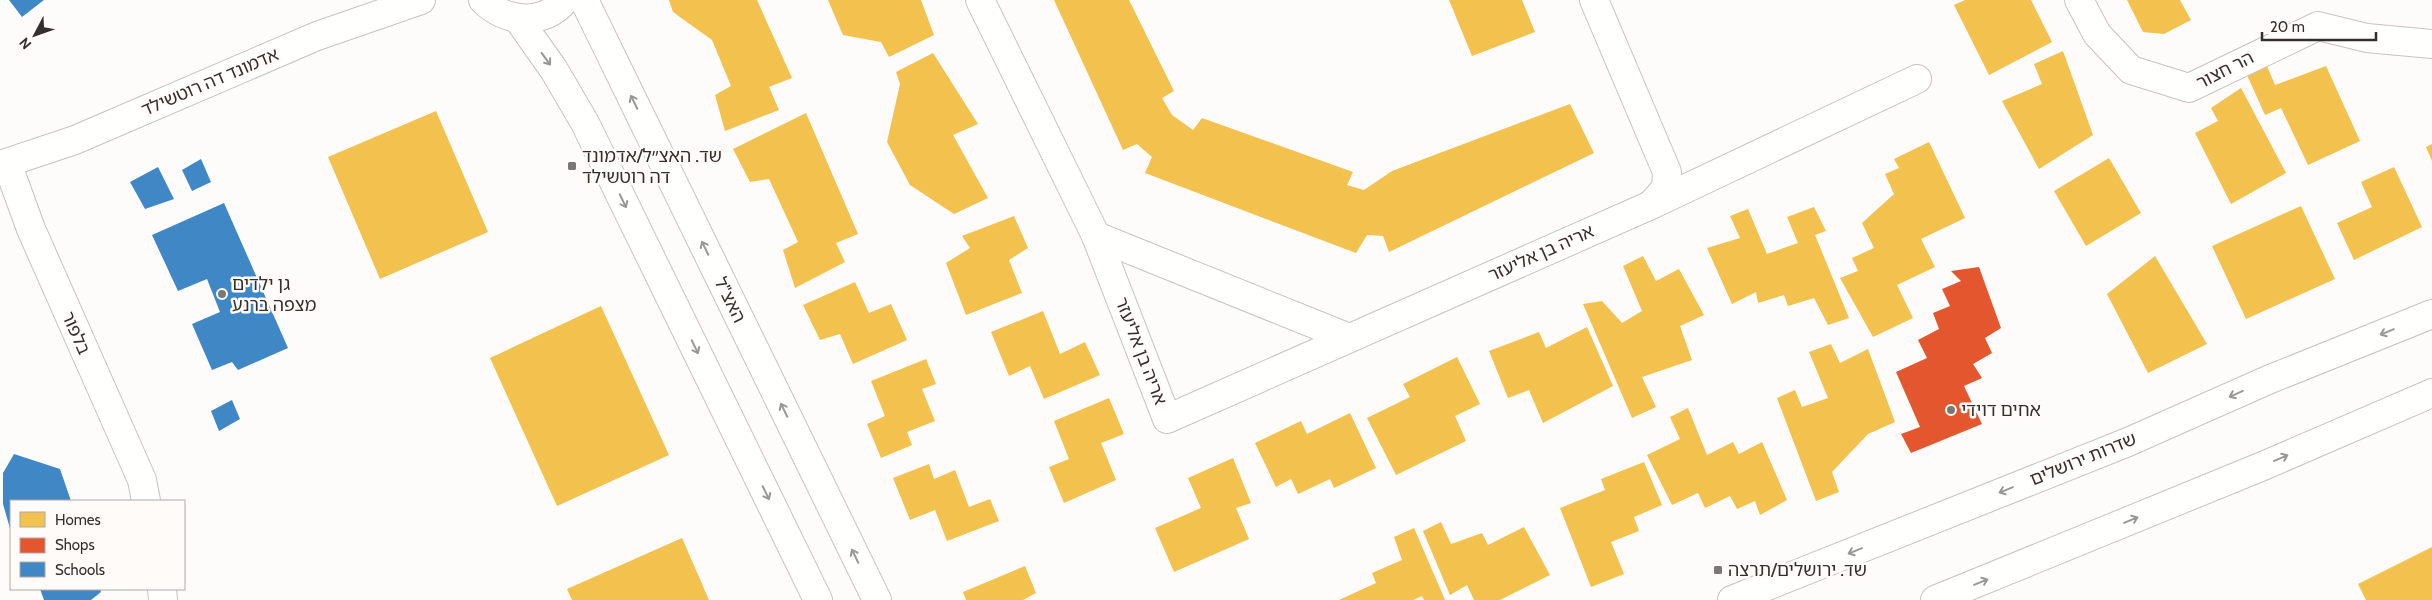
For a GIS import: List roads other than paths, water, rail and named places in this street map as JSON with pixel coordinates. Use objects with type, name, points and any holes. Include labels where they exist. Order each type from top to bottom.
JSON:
[{"type":"street","name":"אדמונד דה רוטשילד","points":[[4,164],[75,140],[318,36],[421,0]]},
{"type":"street","points":[[483,0],[490,8],[503,15],[518,19],[534,19],[549,14],[565,0]]},
{"type":"street","name":"האצ\"ל","points":[[584,0],[877,600]]},
{"type":"street","name":"אריה בן אליעזר","points":[[980,0],[1096,236],[1167,419],[1651,205],[1917,79]]},
{"type":"street","name":"אריה בן אליעזר","points":[[1594,0],[1667,172],[1666,188],[1651,205]]},
{"type":"street","name":"הר חצור","points":[[2079,0],[2097,34],[2131,70],[2190,88],[2318,26],[2367,38],[2432,44]]},
{"type":"street","points":[[518,19],[554,70],[585,122],[818,600]]},
{"type":"street","name":"בלפור","points":[[4,164],[142,480],[146,500]]},
{"type":"street","points":[[1096,236],[1349,338]]},
{"type":"street","name":"שדרות ירושלים","points":[[1732,600],[2128,442],[2268,380],[2432,314]]},
{"type":"street","points":[[1936,600],[2263,466],[2432,393]]},
{"type":"place","name":"שד. האצ״ל/אדמונד דה רוטשילד","points":[[572,166]]},
{"type":"place","name":"גן ילדים מצפה ברנע","points":[[222,294]]},
{"type":"place","name":"אחים דוידי","points":[[1951,410]]},
{"type":"place","name":"שד. ירושלים/תרצה","points":[[1718,570]]}]
